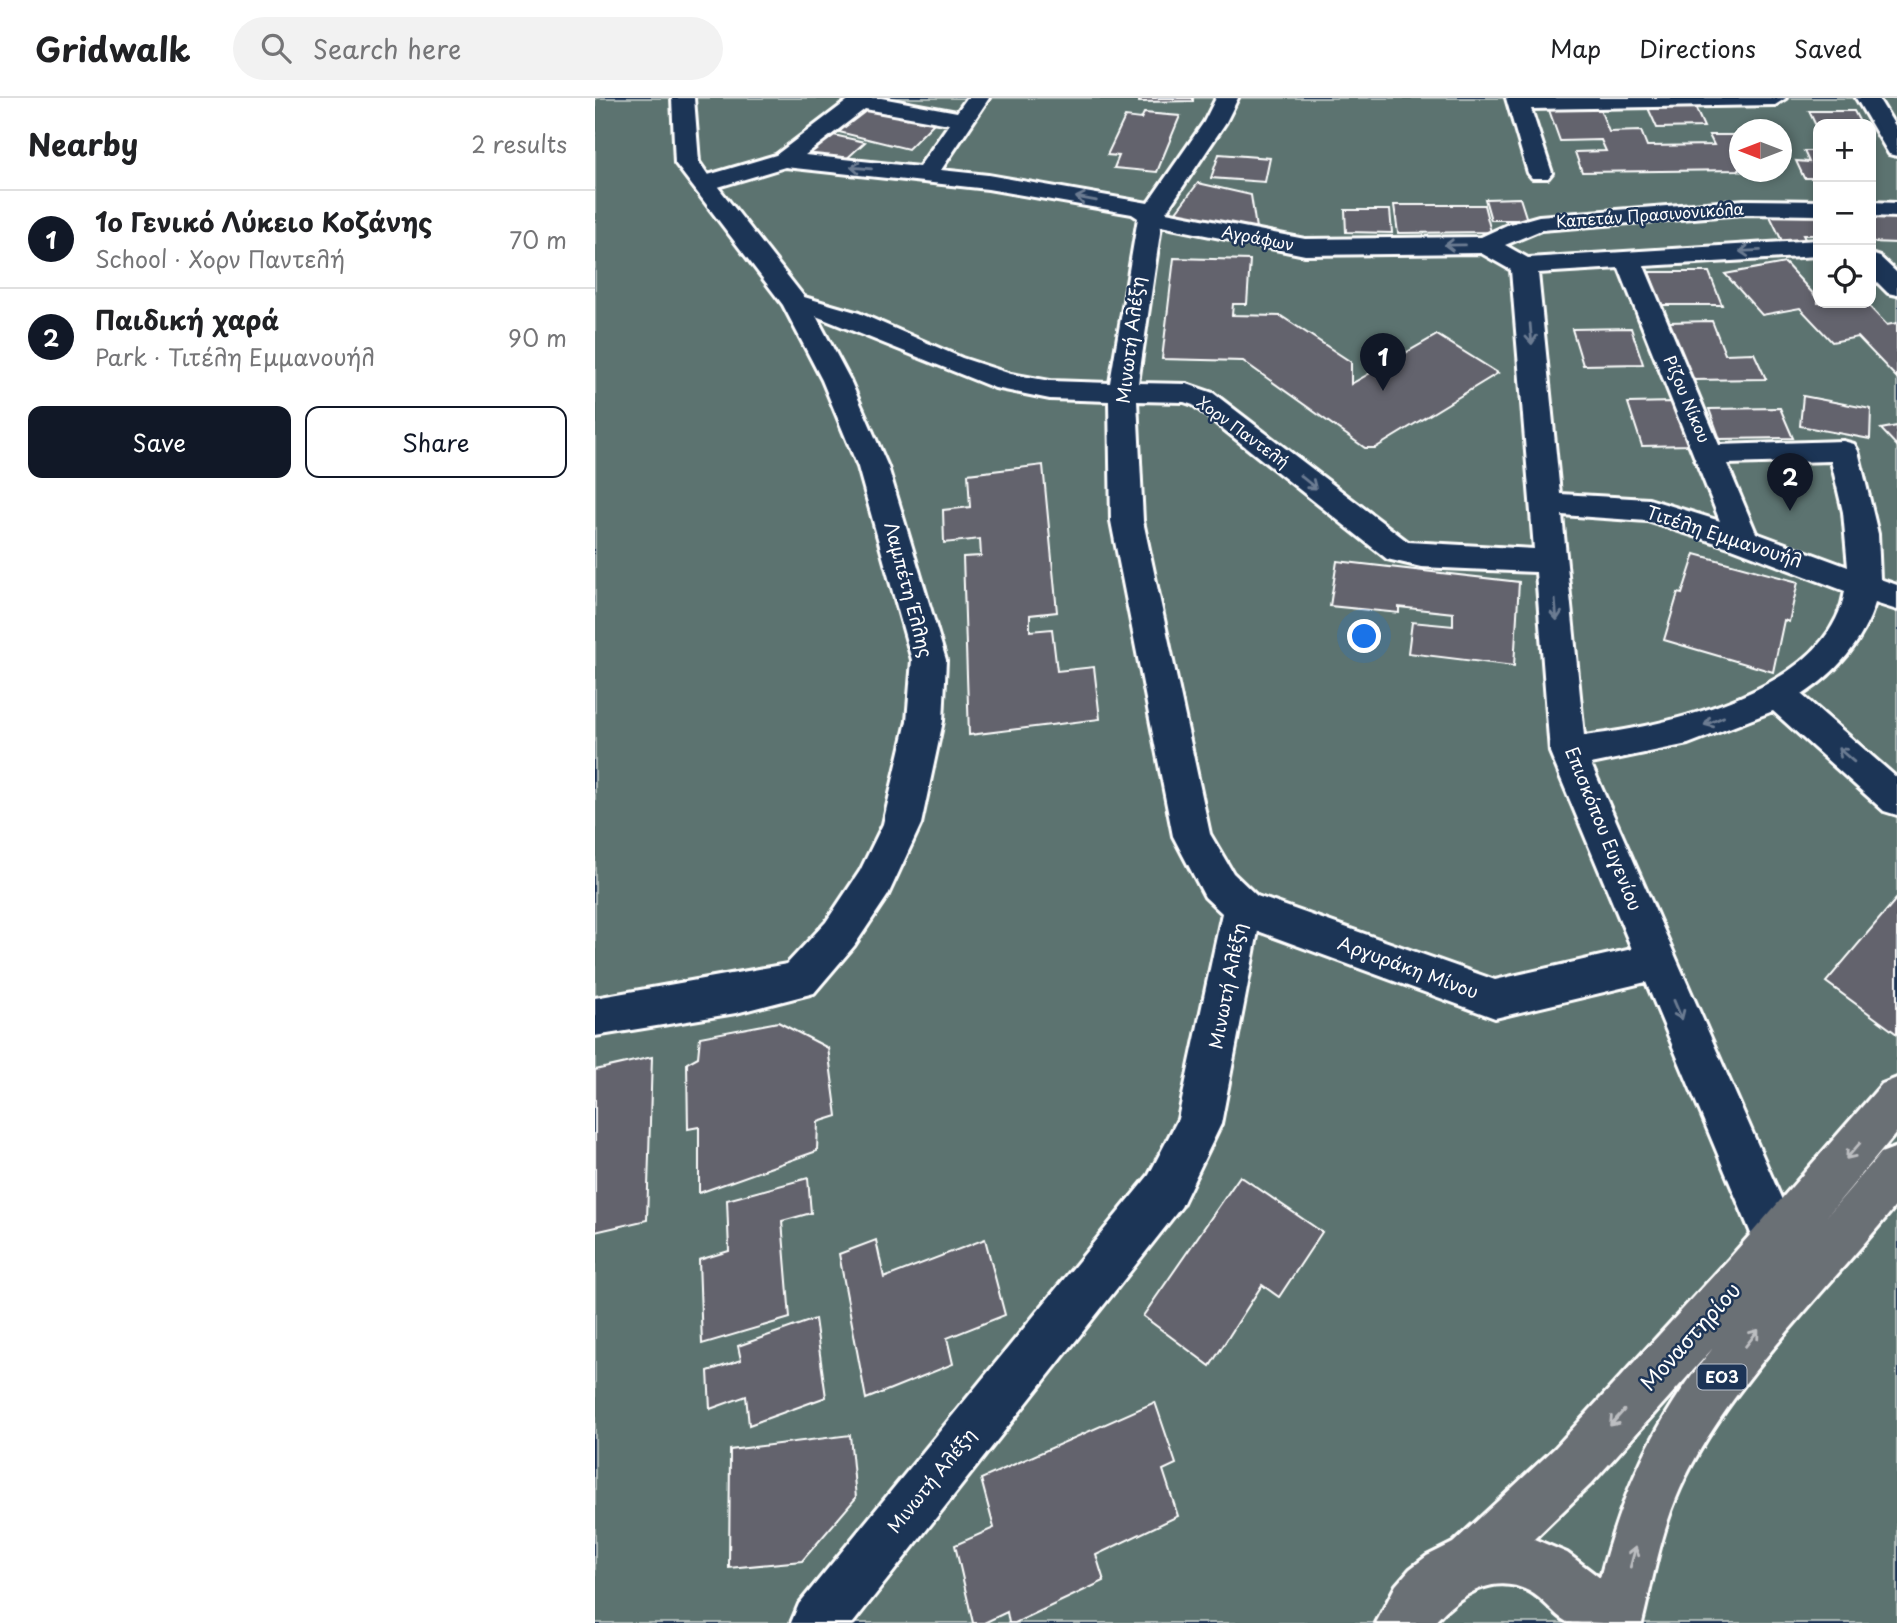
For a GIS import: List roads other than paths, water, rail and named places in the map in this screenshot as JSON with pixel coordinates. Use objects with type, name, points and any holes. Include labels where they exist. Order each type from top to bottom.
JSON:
[{"type":"main road","name":"Μοναστηρίου","points":[[1472,1562],[1573,1466],[1897,1099]]},
{"type":"main road","name":"ΕΟ3","points":[[1615,1623],[1647,1504],[1674,1448],[1726,1371],[1778,1305],[1897,1169]]},
{"type":"main road","name":"ΕΟ3","points":[[1398,1615],[1440,1577],[1472,1562],[1509,1559],[1546,1571],[1582,1596],[1604,1623]]},
{"type":"street","name":"Λαμπέτη Έλλης","points":[[595,1017],[736,994],[799,980],[840,934],[874,883],[902,824],[919,758],[929,660],[873,467],[836,380],[795,303],[687,163],[683,98]]},
{"type":"street","points":[[926,174],[978,98]]},
{"type":"street","name":"Μινωτή Αλέξη","points":[[818,1623],[1165,1191],[1199,1124],[1243,908],[1219,885],[1192,836],[1127,521],[1123,391],[1131,323],[1151,216],[1215,122],[1227,98]]},
{"type":"street","points":[[1540,173],[1517,100],[1775,98]]},
{"type":"street","points":[[1867,98],[1897,149]]},
{"type":"street","points":[[784,160],[861,101],[962,120]]},
{"type":"street","name":"Αγράφων","points":[[702,184],[784,160],[926,174],[1139,208],[1151,216],[1292,246],[1486,245],[1524,266]]},
{"type":"street","name":"Καπετάν Πρασινονικόλα","points":[[1486,245],[1516,229],[1539,223],[1744,207],[1813,208]]},
{"type":"street","points":[[1876,209],[1897,210]]},
{"type":"street","points":[[1876,247],[1897,247]]},
{"type":"street","points":[[1524,266],[1813,248]]},
{"type":"street","name":"Ρίζου Νίκου","points":[[1628,259],[1744,540]]},
{"type":"street","name":"Επισκόπου Ευγενίου","points":[[1524,266],[1569,752],[1776,1239]]},
{"type":"street","points":[[1876,266],[1897,287]]},
{"type":"street","name":"Χορν Παντελή","points":[[795,303],[834,311],[1007,383],[1042,389],[1187,393],[1203,399],[1398,551],[1421,556],[1552,561]]},
{"type":"street","points":[[1569,752],[1667,737],[1700,728],[1776,694],[1814,670],[1840,644],[1855,616],[1863,585],[1862,526],[1843,450],[1710,455]]},
{"type":"street","name":"Τιτέλη Εμμανουήλ","points":[[1546,504],[1617,506],[1649,510],[1744,540],[1897,598]]},
{"type":"street","points":[[1776,694],[1897,800]]},
{"type":"street","name":"Αργυράκη Μίνου","points":[[1243,908],[1495,999],[1657,961]]},
{"type":"place","name":"1ο Γενικό Λύκειο Κοζάνης","points":[[1383,391]]},
{"type":"place","name":"Παιδική χαρά","points":[[1790,511]]}]
